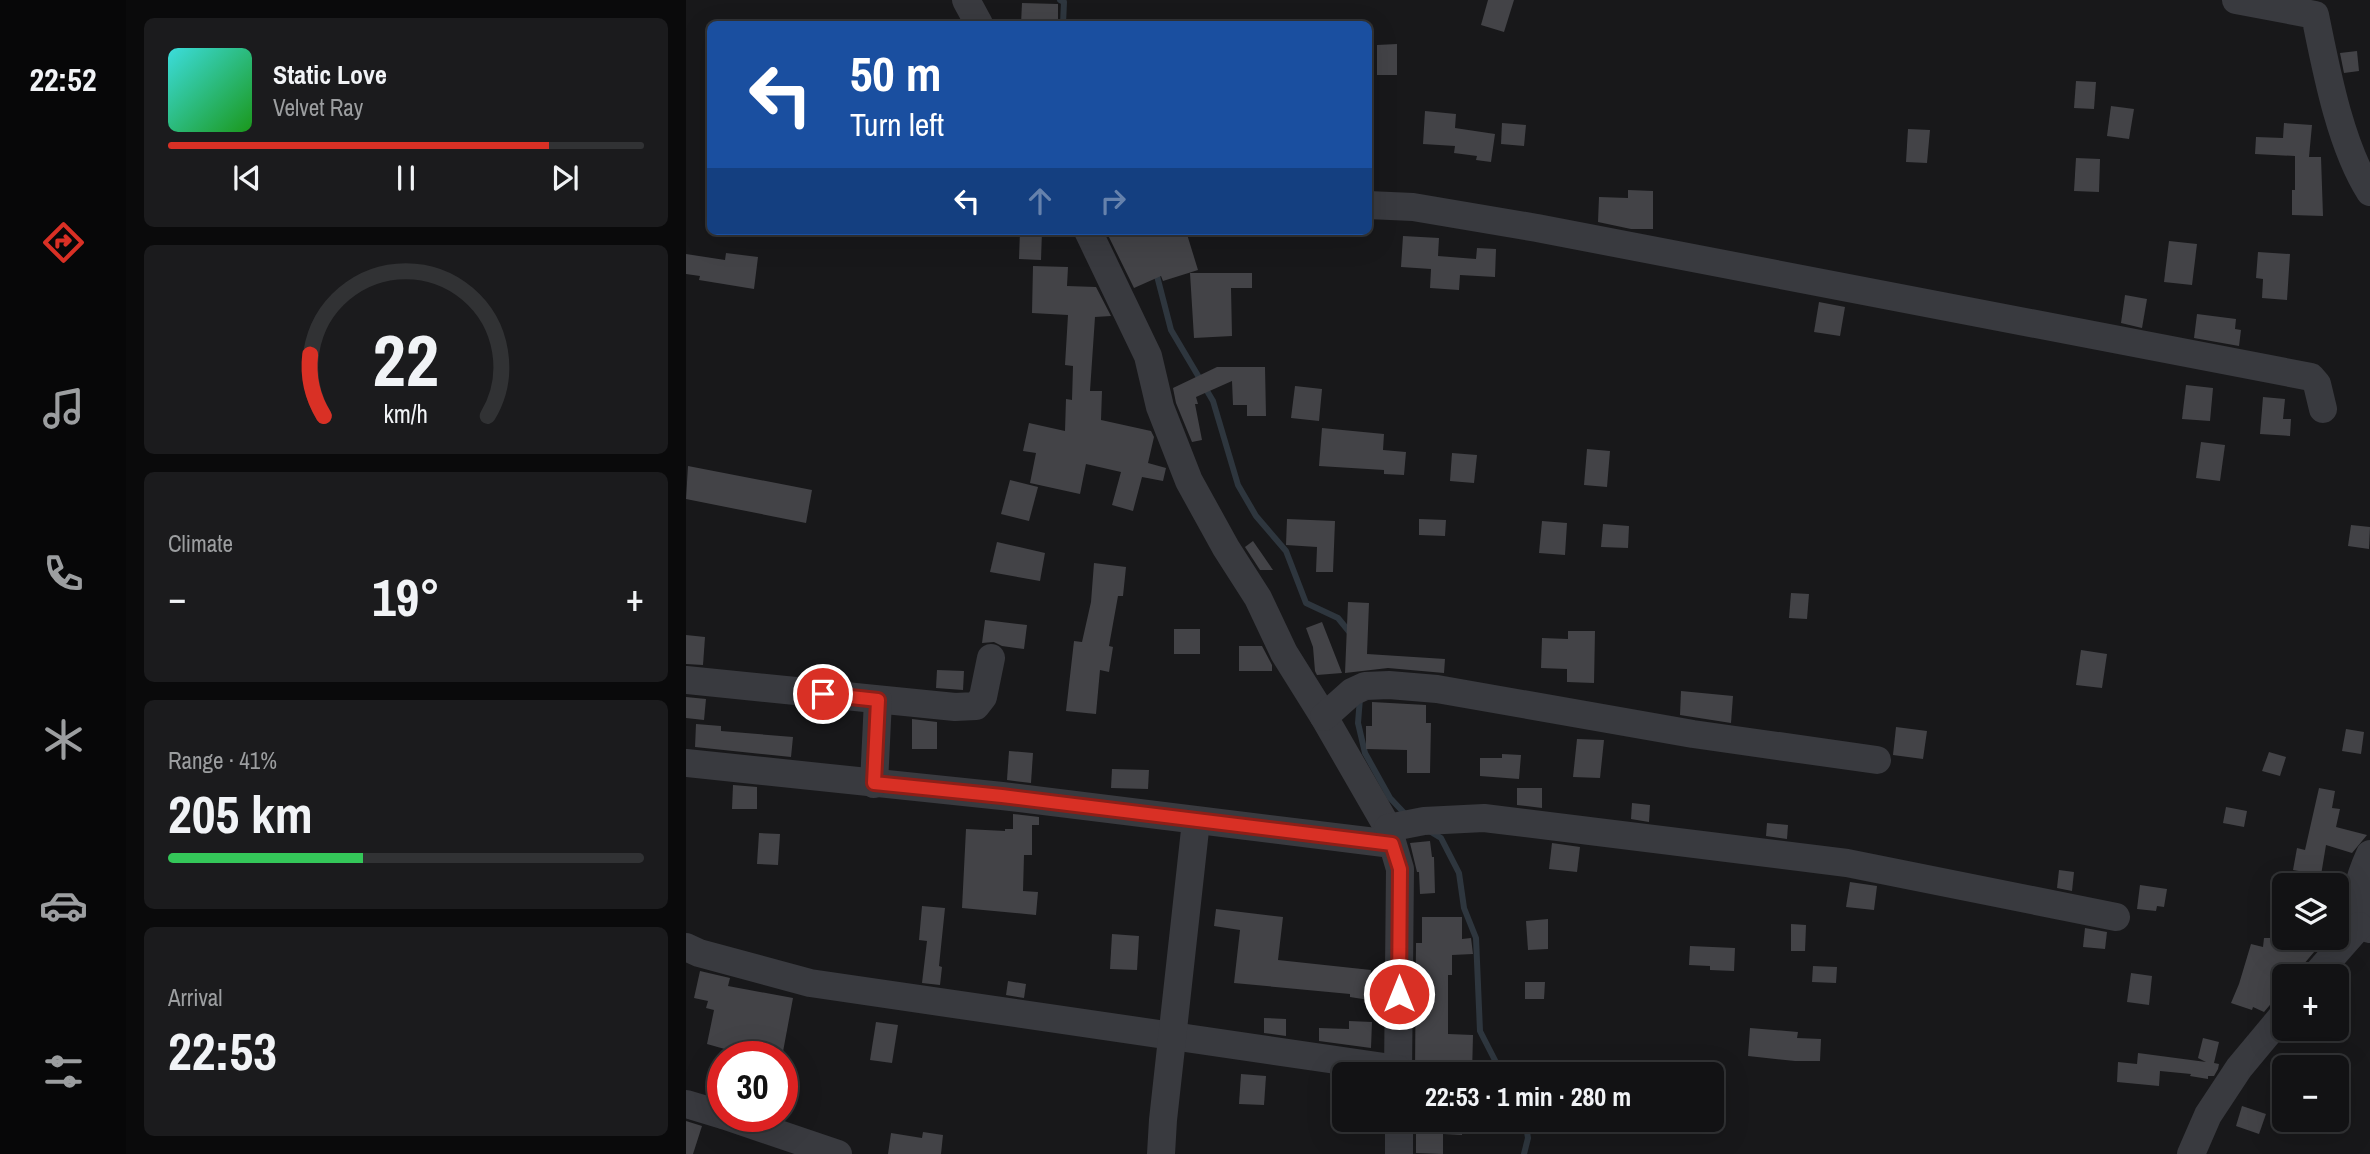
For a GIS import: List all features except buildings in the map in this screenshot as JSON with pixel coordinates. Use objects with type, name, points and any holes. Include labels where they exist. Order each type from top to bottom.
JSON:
[{"type":"street","points":[[965,0],[977,21]]},
{"type":"street","points":[[2236,0],[2314,8],[2328,75],[2356,170],[2370,192]]},
{"type":"street","points":[[1372,205],[1413,207],[1537,228],[2311,377],[2317,384],[2323,409]]},
{"type":"street","points":[[1090,235],[1148,356],[1160,407],[1189,481],[1226,548],[1258,598],[1284,653],[1324,718],[1403,829],[1400,869],[1398,1062]]},
{"type":"street","points":[[686,680],[956,707],[976,706],[983,697],[991,657]]},
{"type":"street","points":[[1324,718],[1358,689],[1437,689],[1693,734],[1877,760]]},
{"type":"street","points":[[874,783],[878,700]]},
{"type":"street","points":[[686,763],[1002,796],[1196,821],[1403,829],[1484,818],[1847,863],[2116,917]]},
{"type":"street","points":[[1161,1154],[1196,821]]},
{"type":"street","points":[[2327,964],[2364,927],[2356,911],[2356,890],[2370,853]]},
{"type":"street","points":[[686,947],[699,953],[810,983],[1172,1035],[1337,1062]]},
{"type":"street","points":[[2191,1154],[2208,1115],[2239,1068],[2272,1028]]},
{"type":"street","points":[[686,1104],[707,1111]]},
{"type":"street","points":[[772,1132],[837,1154]]},
{"type":"street","points":[[1399,1132],[1399,1154]]},
{"type":"waterway","points":[[1060,0],[1064,2],[1063,21]]},
{"type":"waterway","points":[[1156,272],[1171,330],[1213,401],[1238,485],[1256,516],[1286,551],[1306,603],[1338,618],[1351,634]]},
{"type":"waterway","points":[[1360,698],[1358,723],[1365,753],[1390,798],[1407,816]]},
{"type":"waterway","points":[[1431,832],[1441,838],[1459,873],[1464,908],[1476,938],[1480,1031],[1496,1062]]},
{"type":"waterway","points":[[1524,1154],[1527,1132]]},
{"type":"route","points":[[823,694],[878,700],[874,783],[1392,844],[1400,869],[1399,994]]}]
